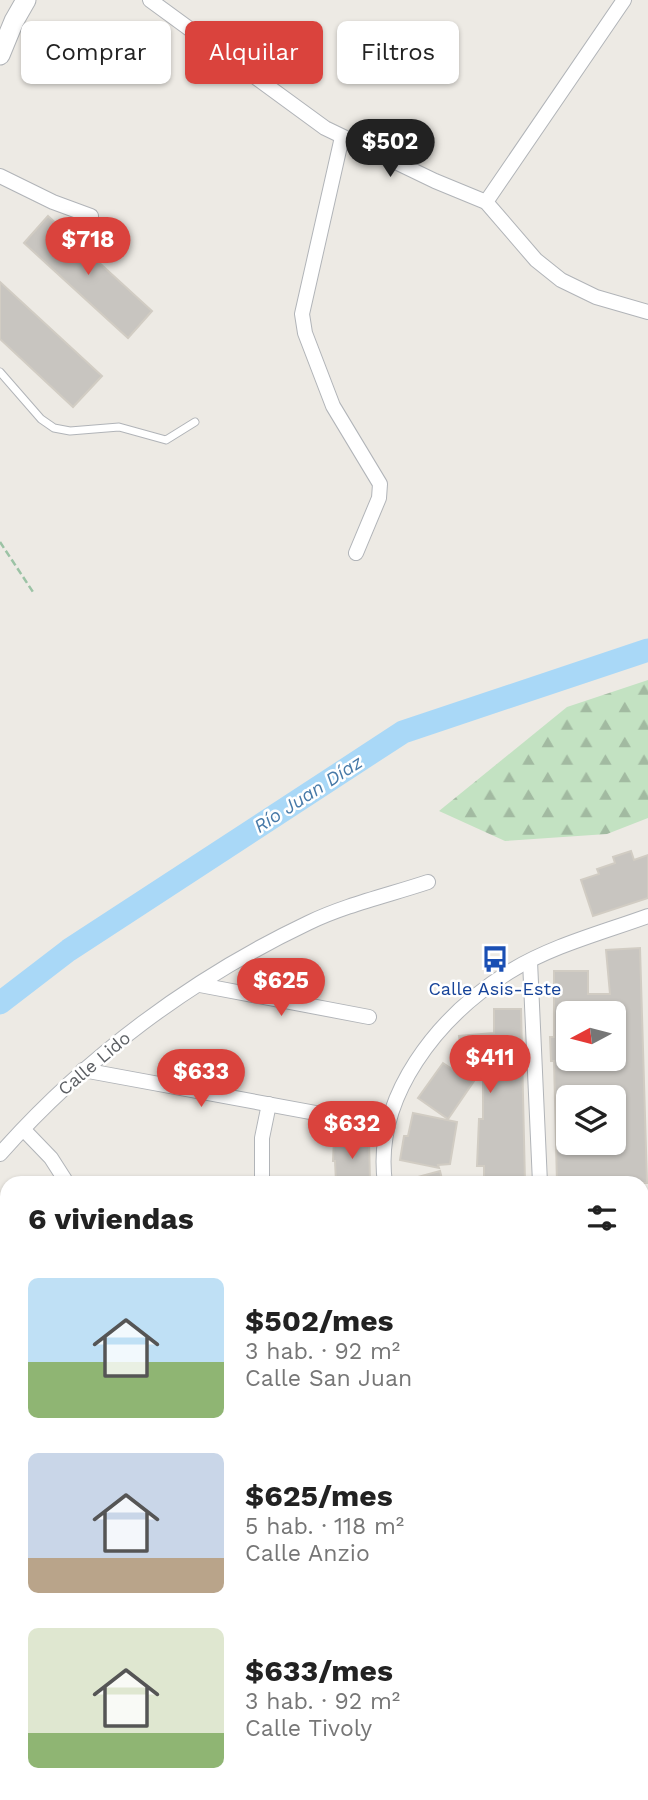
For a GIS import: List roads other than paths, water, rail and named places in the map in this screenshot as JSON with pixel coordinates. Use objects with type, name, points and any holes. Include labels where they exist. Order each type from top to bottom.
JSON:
[{"type":"main road","points":[[0,55],[26,0]]},
{"type":"street","points":[[150,0],[305,115],[342,137],[486,202],[536,260],[561,280],[596,297],[648,312]]},
{"type":"street","points":[[486,202],[624,0]]},
{"type":"street","points":[[342,137],[302,314],[304,333],[334,406],[380,484],[379,498],[356,553]]},
{"type":"street","points":[[0,176],[53,202],[91,216]]},
{"type":"street","name":"Calle Lido","points":[[0,1154],[52,1098],[83,1070],[139,1026],[200,985],[309,922],[428,882]]},
{"type":"street","points":[[385,1176],[386,1126],[401,1087],[424,1051],[471,1000],[509,972],[530,961],[648,916]]},
{"type":"street","points":[[530,961],[540,1176]]},
{"type":"street","points":[[200,985],[369,1017]]},
{"type":"street","points":[[83,1070],[386,1126]]},
{"type":"street","points":[[262,1176],[262,1138],[269,1104]]},
{"type":"street","points":[[24,1130],[51,1158],[63,1176]]},
{"type":"lane","points":[[0,373],[41,419],[54,428],[71,431],[118,427],[166,440],[195,422]]},
{"type":"waterway","name":"Río Juan Díaz","points":[[0,1003],[69,950],[403,732],[648,650]]},
{"type":"place","name":"Calle Asis-Este","points":[[495,959]]}]
